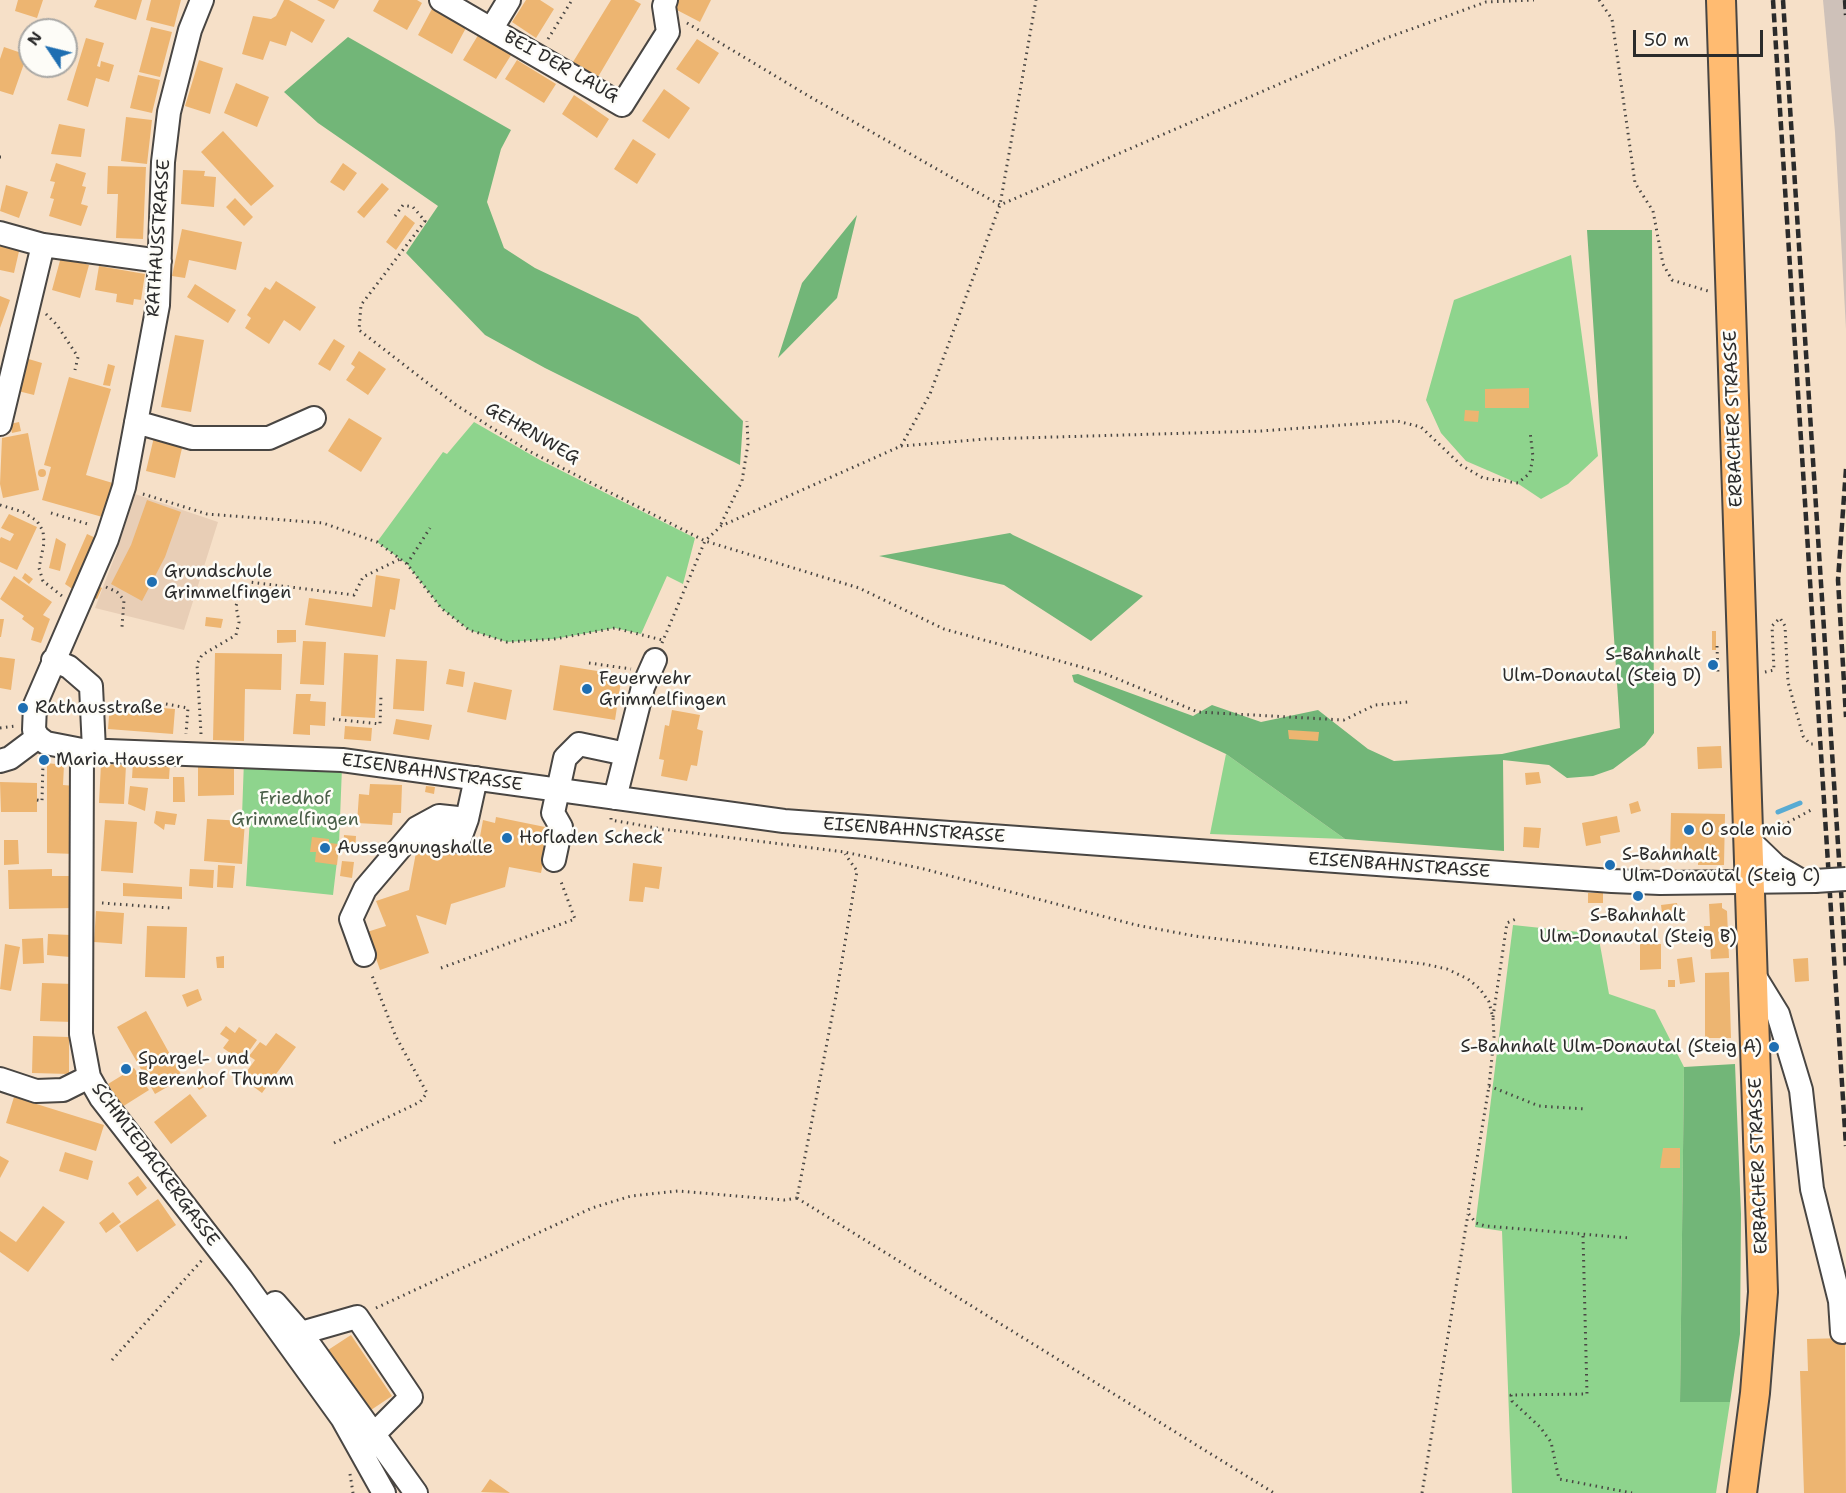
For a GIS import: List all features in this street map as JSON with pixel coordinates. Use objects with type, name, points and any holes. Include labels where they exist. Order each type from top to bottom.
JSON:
[{"type":"main road","name":"ERBACHER STRASSE","points":[[1721,0],[1760,835],[1749,882],[1754,975],[1763,1292],[1755,1393],[1742,1493]]},
{"type":"street","name":"RATHAUSSTRASSE","points":[[42,740],[33,723],[35,705],[90,580],[110,531],[124,487],[158,305],[163,162],[169,112],[190,30],[202,0]]},
{"type":"street","name":"BEI DER LAUG","points":[[441,0],[539,54],[622,105],[668,33],[666,5]]},
{"type":"street","name":"BEI DER LAUG","points":[[492,28],[509,0]]},
{"type":"street","points":[[0,233],[43,245],[160,261]]},
{"type":"street","points":[[0,424],[43,245]]},
{"type":"street","points":[[135,422],[192,438],[268,438],[314,418]]},
{"type":"street","points":[[615,798],[643,687],[656,657]]},
{"type":"street","name":"SCHMIEDACKERGASSE","points":[[53,660],[69,667],[92,686],[82,902],[81,1034],[89,1077],[101,1098],[241,1278],[342,1418],[386,1489]]},
{"type":"street","points":[[0,761],[42,740],[88,750]]},
{"type":"street","points":[[554,860],[561,827],[553,813],[565,758],[579,744],[626,754]]},
{"type":"street","name":"EISENBAHNSTRASSE","points":[[88,750],[342,760],[807,823],[1612,881],[1749,882],[1846,879]]},
{"type":"street","points":[[364,955],[351,919],[365,889],[417,828],[439,816],[467,819],[476,778]]},
{"type":"street","points":[[1760,835],[1776,866],[1808,881]]},
{"type":"street","points":[[1754,975],[1778,1014],[1801,1090],[1812,1189],[1840,1301],[1842,1332]]},
{"type":"street","points":[[0,1078],[36,1090],[63,1090],[89,1077]]},
{"type":"street","points":[[241,1278],[259,1285],[301,1333],[416,1493]]},
{"type":"street","points":[[301,1333],[357,1317],[411,1396],[374,1434]]},
{"type":"path","points":[[539,54],[572,0]]},
{"type":"path","points":[[901,446],[930,394],[1000,205],[1036,0]]},
{"type":"path","points":[[1000,205],[1381,40],[1486,2],[1534,0]]},
{"type":"path","points":[[1599,0],[1612,19],[1635,183],[1653,211],[1664,264],[1672,280],[1689,286]]},
{"type":"path","points":[[666,5],[750,60],[1000,205]]},
{"type":"path","name":"GEHRNWEG","points":[[395,216],[404,205],[413,207],[425,221],[361,305],[359,330],[456,405],[527,450],[705,541],[859,588],[944,628],[1102,673],[1198,712],[1344,720],[1375,705],[1408,702]]},
{"type":"path","points":[[29,304],[38,307],[69,340],[78,357],[75,370]]},
{"type":"path","points":[[721,526],[742,481],[748,444],[747,421]]},
{"type":"path","points":[[656,657],[705,541],[721,526],[901,446],[986,439],[1261,431],[1397,421],[1421,427],[1461,465],[1483,478],[1518,483],[1530,473],[1533,457],[1530,431]]},
{"type":"path","points":[[124,487],[207,514],[323,523],[377,542],[407,564],[441,608],[469,630],[478,633],[507,642],[554,639],[615,628],[656,657]]},
{"type":"path","points":[[0,505],[23,512],[37,521],[43,531],[44,543],[39,568],[43,580],[57,593],[79,604]]},
{"type":"path","points":[[51,513],[110,531]]},
{"type":"path","points":[[407,564],[430,528]]},
{"type":"path","points":[[194,754],[197,664],[202,655],[236,635],[239,622],[236,606],[241,590],[250,582],[354,595],[363,577],[400,559]]},
{"type":"path","points":[[90,580],[117,592],[124,600],[122,627]]},
{"type":"path","points":[[1763,673],[1774,670],[1772,626],[1776,619],[1780,618],[1785,626],[1788,682],[1803,736],[1810,744],[1816,744]]},
{"type":"path","points":[[589,663],[656,657]]},
{"type":"path","points":[[333,719],[380,724],[381,696]]},
{"type":"path","points":[[166,704],[188,708],[194,754]]},
{"type":"path","points":[[0,728],[10,727]]},
{"type":"path","points":[[37,801],[42,801],[42,740]]},
{"type":"path","points":[[615,798],[611,820],[844,852],[924,869],[1136,925],[1195,936],[1424,963],[1447,969],[1468,979],[1480,989],[1489,1002],[1493,1018],[1494,1037],[1489,1086],[1422,1493]]},
{"type":"path","points":[[1760,835],[1813,808]]},
{"type":"path","points":[[797,1198],[836,996],[857,871],[844,852]]},
{"type":"path","points":[[441,968],[575,919],[554,860]]},
{"type":"path","points":[[82,902],[170,908]]},
{"type":"path","points":[[1493,1018],[1508,923],[1518,918]]},
{"type":"path","points":[[334,1143],[420,1102],[427,1093],[396,1037],[364,955]]},
{"type":"path","points":[[1489,1086],[1539,1106],[1585,1108]]},
{"type":"path","points":[[357,1317],[592,1208],[631,1196],[678,1191],[784,1200],[797,1198],[1274,1493]]},
{"type":"path","points":[[1468,1213],[1476,1223],[1485,1226],[1583,1236],[1630,1238]]},
{"type":"path","points":[[1583,1236],[1587,1394],[1511,1395],[1512,1401],[1545,1432],[1551,1442],[1559,1479],[1632,1493]]},
{"type":"path","points":[[112,1360],[216,1245]]},
{"type":"shaded area","points":[[1823,0],[1846,0],[1846,329],[1835,132]]},
{"type":"shaded area","name":"Grundschule Grimmelfingen","points":[[135,494],[218,522],[184,630],[95,608]]},
{"type":"green space","points":[[348,37],[511,130],[501,149],[487,202],[504,248],[535,268],[638,317],[743,421],[740,465],[545,368],[485,335],[406,253],[438,206],[318,123],[284,92]]},
{"type":"green space","points":[[857,215],[837,298],[778,358],[802,283]]},
{"type":"green space","points":[[1587,230],[1652,230],[1654,733],[1645,745],[1613,769],[1593,776],[1567,778],[1549,765],[1503,760],[1504,851],[1345,839],[1226,754],[1074,682],[1072,675],[1078,674],[1193,716],[1212,705],[1261,722],[1318,710],[1368,749],[1394,761],[1502,754],[1620,728]]},
{"type":"green space","points":[[1571,255],[1598,456],[1568,484],[1541,499],[1517,483],[1466,461],[1441,433],[1426,400],[1454,300]]},
{"type":"green space","points":[[474,422],[540,460],[695,538],[683,584],[667,576],[641,634],[615,628],[554,639],[507,642],[469,630],[441,608],[407,564],[377,542],[443,452],[447,454]]},
{"type":"green space","points":[[1010,533],[1143,596],[1091,641],[1004,585],[879,556]]},
{"type":"green space","points":[[1226,754],[1345,839],[1210,834]]},
{"type":"green space","name":"Friedhof Grimmelfingen","points":[[244,760],[342,767],[339,844],[333,895],[246,886],[250,816],[242,816]]},
{"type":"green space","points":[[1513,925],[1598,934],[1609,994],[1655,1010],[1684,1067],[1680,1401],[1730,1402],[1716,1493],[1512,1493],[1502,1231],[1475,1227]]},
{"type":"green space","points":[[1735,1064],[1741,1214],[1740,1334],[1730,1402],[1680,1402],[1684,1067]]},
{"type":"building","points":[[18,0],[43,0],[37,18],[15,11]]},
{"type":"building","points":[[97,0],[142,0],[136,20],[94,7]]},
{"type":"building","points":[[151,0],[181,0],[174,27],[146,20]]},
{"type":"building","points":[[284,0],[289,0],[325,20],[312,43],[291,31],[286,46],[270,41],[263,60],[242,54],[253,16],[271,19],[276,16]]},
{"type":"building","points":[[317,0],[339,0],[334,9]]},
{"type":"building","points":[[379,0],[417,0],[422,3],[407,30],[373,11]]},
{"type":"building","points":[[526,0],[540,0],[554,9],[536,38],[512,22]]},
{"type":"building","points":[[611,0],[634,0],[641,4],[598,77],[573,62]]},
{"type":"building","points":[[679,0],[711,0],[700,22],[675,9]]},
{"type":"building","points":[[433,7],[467,26],[452,54],[418,35]]},
{"type":"building","points":[[151,27],[172,32],[160,77],[139,72]]},
{"type":"building","points":[[480,32],[513,52],[496,79],[463,60]]},
{"type":"building","points":[[86,38],[104,43],[97,66],[100,67],[101,61],[114,65],[109,82],[96,78],[88,107],[67,100],[74,78],[78,78],[78,64]]},
{"type":"building","points":[[697,39],[719,53],[699,84],[676,69]]},
{"type":"building","points":[[4,47],[18,52],[19,78],[13,95],[0,91],[0,59]]},
{"type":"building","points":[[199,60],[223,68],[210,114],[185,106]]},
{"type":"building","points":[[517,60],[556,84],[544,103],[505,79]]},
{"type":"building","points":[[138,75],[160,80],[152,113],[130,108]]},
{"type":"building","points":[[236,83],[269,97],[257,127],[224,113]]},
{"type":"building","points":[[664,89],[690,108],[669,139],[642,121]]},
{"type":"building","points":[[574,95],[609,119],[597,138],[562,114]]},
{"type":"building","points":[[126,117],[152,120],[147,164],[121,161]]},
{"type":"building","points":[[59,124],[85,129],[81,157],[51,154]]},
{"type":"building","points":[[223,131],[274,186],[251,206],[201,152]]},
{"type":"building","points":[[633,139],[656,154],[637,184],[614,169]]},
{"type":"building","points":[[56,163],[86,173],[82,186],[86,187],[81,204],[88,206],[81,226],[49,216],[54,199],[50,198],[55,182],[50,181]]},
{"type":"building","points":[[343,163],[357,173],[344,191],[330,182]]},
{"type":"building","points":[[108,166],[146,167],[143,239],[116,238],[118,194],[107,194]]},
{"type":"building","points":[[183,170],[205,171],[204,176],[216,177],[214,207],[181,204]]},
{"type":"building","points":[[382,183],[389,189],[364,218],[357,212]]},
{"type":"building","points":[[6,185],[28,192],[19,218],[0,211]]},
{"type":"building","points":[[235,198],[253,217],[244,226],[226,207]]},
{"type":"building","points":[[405,215],[415,223],[396,250],[386,242]]},
{"type":"building","points":[[182,229],[242,242],[236,270],[189,260],[185,278],[172,276]]},
{"type":"building","points":[[0,243],[20,247],[14,273],[0,270]]},
{"type":"building","points":[[61,257],[89,265],[80,298],[52,290]]},
{"type":"building","points":[[99,266],[145,274],[141,300],[134,299],[133,305],[116,302],[117,294],[95,290]]},
{"type":"building","points":[[276,281],[316,307],[300,331],[284,320],[269,344],[245,328],[251,318],[247,315],[265,287],[270,290]]},
{"type":"building","points":[[195,284],[236,310],[228,323],[187,297]]},
{"type":"building","points":[[0,296],[10,300],[0,328]]},
{"type":"building","points":[[175,335],[204,340],[191,412],[161,407]]},
{"type":"building","points":[[334,339],[345,346],[330,371],[318,364]]},
{"type":"building","points":[[359,351],[386,369],[368,395],[346,380],[355,367],[351,364]]},
{"type":"building","points":[[22,357],[42,363],[34,395],[14,390]]},
{"type":"building","points":[[108,364],[115,366],[110,386],[103,385]]},
{"type":"building","points":[[69,377],[111,389],[86,475],[116,484],[106,518],[42,500],[51,467],[44,465]]},
{"type":"building","points":[[1529,388],[1529,408],[1485,408],[1485,389]]},
{"type":"building","points":[[1465,410],[1479,411],[1478,422],[1464,421]]},
{"type":"building","points":[[349,418],[382,438],[361,472],[328,451]]},
{"type":"building","points":[[19,422],[21,431],[12,433],[10,424]]},
{"type":"building","points":[[28,433],[39,490],[3,498],[0,484],[2,438]]},
{"type":"building","points":[[154,437],[183,444],[175,478],[146,471]]},
{"type":"building","points":[[42,469],[46,473],[42,477],[38,473]]},
{"type":"building","points":[[147,500],[181,512],[165,557],[142,601],[111,584],[131,545]]},
{"type":"building","points":[[9,514],[37,527],[17,570],[0,562],[1,537],[10,541],[14,534],[1,528]]},
{"type":"building","points":[[87,534],[98,539],[74,590],[65,584]]},
{"type":"building","points":[[56,538],[66,544],[60,571],[49,568]]},
{"type":"building","points":[[25,573],[33,579],[29,584],[22,578]]},
{"type":"building","points":[[376,575],[400,579],[395,610],[390,609],[385,637],[305,625],[309,598],[372,607]]},
{"type":"building","points":[[14,576],[52,602],[43,615],[50,619],[41,643],[31,640],[34,628],[22,619],[24,616],[0,599]]},
{"type":"building","points":[[98,586],[102,588],[97,599],[93,597]]},
{"type":"building","points":[[206,617],[223,619],[221,628],[205,626]]},
{"type":"building","points":[[0,619],[4,619],[1,637],[0,637]]},
{"type":"building","points":[[277,630],[296,630],[296,642],[277,643]]},
{"type":"building","points":[[1712,631],[1716,631],[1716,650],[1712,650]]},
{"type":"building","points":[[303,641],[326,642],[324,685],[300,684]]},
{"type":"building","points":[[215,653],[282,654],[281,690],[245,689],[244,741],[213,740]]},
{"type":"building","points":[[344,653],[378,655],[375,718],[341,716]]},
{"type":"building","points":[[0,657],[15,659],[11,690],[0,688]]},
{"type":"building","points":[[396,659],[427,661],[424,711],[393,709]]},
{"type":"building","points":[[560,665],[622,675],[615,720],[553,710]]},
{"type":"building","points":[[449,669],[465,672],[463,687],[446,684]]},
{"type":"building","points":[[474,682],[512,690],[506,720],[467,712]]},
{"type":"building","points":[[296,694],[311,694],[310,701],[326,702],[325,726],[310,725],[310,735],[293,734]]},
{"type":"building","points":[[110,704],[175,709],[173,734],[108,729]]},
{"type":"building","points":[[672,710],[700,715],[697,729],[703,731],[697,766],[691,765],[687,781],[661,776],[664,760],[659,759],[665,725],[669,726]]},
{"type":"building","points":[[396,719],[432,725],[429,740],[393,734]]},
{"type":"building","points":[[345,726],[372,728],[371,741],[344,739]]},
{"type":"building","points":[[1288,730],[1319,732],[1318,741],[1289,739]]},
{"type":"building","points":[[1721,746],[1722,768],[1698,769],[1697,747]]},
{"type":"building","points":[[133,762],[170,763],[169,779],[132,778]]},
{"type":"building","points":[[47,763],[64,765],[63,785],[75,786],[75,854],[47,853]]},
{"type":"building","points":[[101,764],[126,765],[124,804],[99,803]]},
{"type":"building","points":[[234,764],[234,795],[198,796],[198,765]]},
{"type":"building","points":[[1539,772],[1541,783],[1526,785],[1525,773]]},
{"type":"building","points":[[173,777],[184,777],[185,802],[173,802]]},
{"type":"building","points":[[0,782],[37,783],[37,812],[1,812]]},
{"type":"building","points":[[370,784],[402,785],[401,813],[393,813],[392,825],[357,823],[359,794],[369,795]]},
{"type":"building","points":[[130,786],[148,788],[145,811],[128,804]]},
{"type":"building","points":[[426,786],[435,787],[434,794],[425,792]]},
{"type":"building","points":[[1638,801],[1641,811],[1631,814],[1629,804]]},
{"type":"building","points":[[156,811],[177,814],[175,825],[165,824],[164,830],[154,823]]},
{"type":"building","points":[[1671,813],[1725,814],[1724,865],[1698,865],[1698,858],[1670,857]]},
{"type":"building","points":[[1617,816],[1620,832],[1600,836],[1601,843],[1586,846],[1582,823]]},
{"type":"building","points":[[496,817],[550,828],[541,873],[509,867],[505,887],[451,904],[446,925],[416,915],[429,953],[380,970],[367,932],[386,926],[376,901],[409,890],[418,842],[477,853],[483,820],[495,823]]},
{"type":"building","points":[[207,819],[245,821],[242,864],[204,861]]},
{"type":"building","points":[[105,820],[137,822],[133,873],[101,871]]},
{"type":"building","points":[[1524,827],[1541,828],[1539,848],[1523,847]]},
{"type":"building","points":[[344,835],[356,836],[355,851],[343,850]]},
{"type":"building","name":"Aussegnungshalle","points":[[312,837],[329,839],[329,843],[339,844],[337,865],[315,862],[316,852],[310,852]]},
{"type":"building","points":[[4,840],[18,840],[19,864],[4,865]]},
{"type":"building","points":[[342,861],[354,862],[352,878],[340,876]]},
{"type":"building","points":[[633,863],[662,867],[659,889],[645,887],[643,902],[629,901]]},
{"type":"building","points":[[218,865],[235,866],[233,888],[217,887]]},
{"type":"building","points":[[52,869],[52,876],[74,876],[74,908],[9,909],[8,870]]},
{"type":"building","points":[[190,869],[214,870],[213,888],[189,886]]},
{"type":"building","points":[[123,883],[182,887],[182,899],[123,896]]},
{"type":"building","points":[[1588,893],[1603,893],[1603,903],[1588,903]]},
{"type":"building","points":[[1677,903],[1679,920],[1663,922],[1661,905]]},
{"type":"building","points":[[1722,903],[1722,908],[1727,911],[1729,958],[1711,959],[1710,944],[1705,944],[1704,926],[1710,926],[1709,904]]},
{"type":"building","points":[[96,911],[124,913],[122,944],[94,942]]},
{"type":"building","points":[[147,926],[187,927],[185,978],[145,977]]},
{"type":"building","points":[[48,934],[71,935],[70,957],[47,955]]},
{"type":"building","points":[[43,938],[44,963],[23,964],[22,939]]},
{"type":"building","points":[[5,944],[20,947],[11,991],[0,989]]},
{"type":"building","points":[[1640,944],[1661,944],[1661,969],[1640,970]]},
{"type":"building","points":[[224,956],[224,968],[217,968],[216,957]]},
{"type":"building","points":[[1692,957],[1695,982],[1680,984],[1677,959]]},
{"type":"building","points":[[1808,958],[1809,981],[1795,982],[1793,959]]},
{"type":"building","points":[[1729,972],[1731,1038],[1705,1038],[1705,973]]},
{"type":"building","points":[[1668,980],[1675,980],[1675,987],[1668,987]]},
{"type":"building","points":[[42,983],[74,984],[73,1022],[40,1021]]},
{"type":"building","points":[[198,989],[202,1000],[187,1007],[182,995]]},
{"type":"building","points":[[146,1011],[183,1078],[155,1094],[117,1027]]},
{"type":"building","points":[[226,1026],[235,1033],[239,1027],[257,1040],[242,1061],[223,1048],[229,1040],[220,1034]]},
{"type":"building","points":[[276,1033],[296,1047],[262,1093],[242,1078],[255,1060],[249,1056],[260,1042],[266,1046]]},
{"type":"building","points":[[33,1036],[69,1037],[69,1074],[32,1073]]},
{"type":"building","points":[[134,1068],[149,1090],[122,1107],[108,1084]]},
{"type":"building","points":[[202,1072],[210,1084],[199,1090],[192,1079]]},
{"type":"building","points":[[190,1094],[207,1116],[171,1144],[154,1122]]},
{"type":"building","points":[[14,1097],[104,1125],[96,1151],[6,1123]]},
{"type":"building","points":[[1663,1148],[1680,1148],[1680,1168],[1660,1168]]},
{"type":"building","points":[[65,1152],[93,1161],[88,1180],[59,1171]]},
{"type":"building","points":[[0,1156],[9,1161],[0,1178]]},
{"type":"building","points":[[138,1176],[147,1188],[137,1196],[128,1183]]},
{"type":"building","points":[[158,1199],[176,1225],[137,1252],[119,1226]]},
{"type":"building","points":[[43,1206],[65,1222],[28,1272],[0,1252],[0,1231],[16,1242]]},
{"type":"building","points":[[113,1212],[121,1222],[106,1233],[99,1223]]},
{"type":"building","points":[[351,1335],[392,1396],[368,1412],[328,1350]]},
{"type":"building","points":[[1845,1338],[1846,1493],[1804,1493],[1800,1371],[1808,1371],[1807,1339]]},
{"type":"building","points":[[490,1479],[510,1493],[481,1492]]},
{"type":"waterway","points":[[1778,812],[1800,803]]},
{"type":"railway","points":[[1773,0],[1846,1146]]},
{"type":"railway","points":[[1783,0],[1846,967]]},
{"type":"railway","points":[[1845,0],[1846,15]]},
{"type":"railway","points":[[1846,469],[1838,580],[1846,717]]},
{"type":"place","name":"Grundschule Grimmelfingen","points":[[152,582]]},
{"type":"place","name":"S-Bahnhalt Ulm-Donautal (Steig D)","points":[[1713,665]]},
{"type":"place","name":"Feuerwehr Grimmelfingen","points":[[587,689]]},
{"type":"place","name":"Rathausstraße","points":[[23,708]]},
{"type":"place","name":"Maria Hausser","points":[[44,760]]},
{"type":"place","name":"O sole mio","points":[[1689,830]]},
{"type":"place","name":"Hofladen Scheck","points":[[507,838]]},
{"type":"place","name":"Aussegnungshalle","points":[[325,848]]},
{"type":"place","name":"S-Bahnhalt Ulm-Donautal (Steig C)","points":[[1610,865]]},
{"type":"place","name":"S-Bahnhalt Ulm-Donautal (Steig B)","points":[[1638,896]]},
{"type":"place","name":"S-Bahnhalt Ulm-Donautal (Steig A)","points":[[1774,1047]]},
{"type":"place","name":"Spargel- und Beerenhof Thumm","points":[[126,1069]]}]
